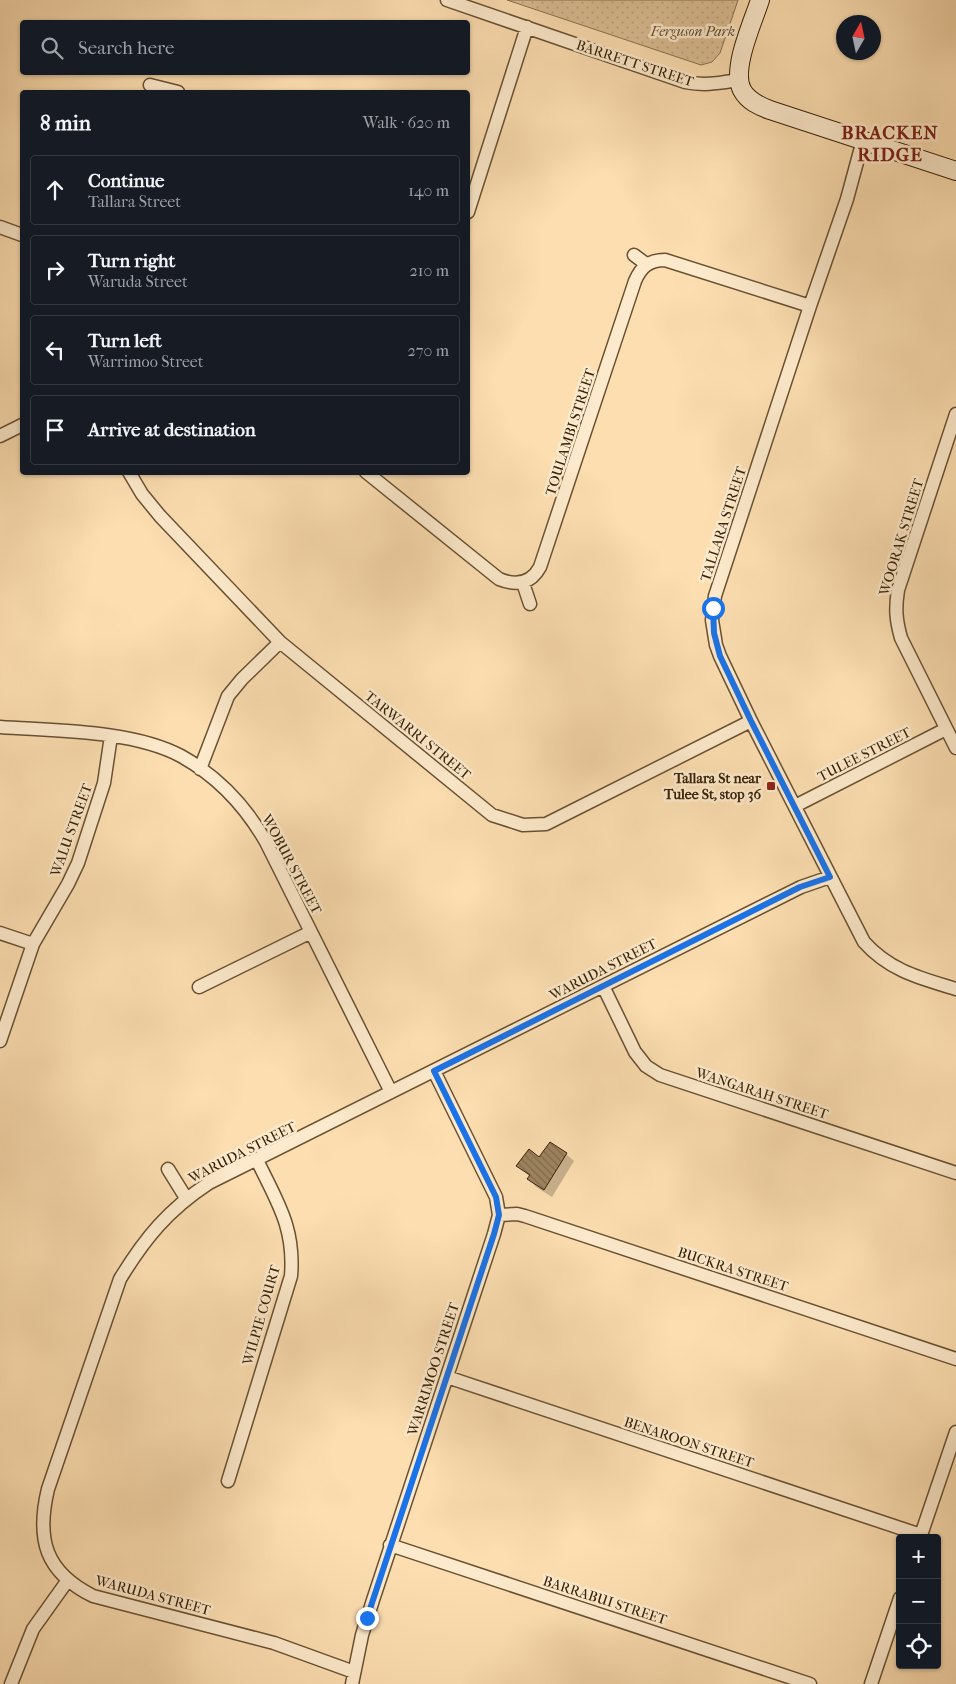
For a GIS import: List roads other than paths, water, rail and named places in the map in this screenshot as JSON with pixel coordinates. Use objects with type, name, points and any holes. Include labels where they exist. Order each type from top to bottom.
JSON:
[{"type":"street","name":"BARRETT STREET","points":[[447,0],[684,82],[700,85],[739,80]]},
{"type":"street","points":[[760,0],[741,62],[739,80],[741,89],[751,101],[759,106],[956,171]]},
{"type":"street","points":[[471,194],[527,27]]},
{"type":"street","points":[[150,85],[170,90]]},
{"type":"street","name":"TALLARA STREET","points":[[863,140],[847,199],[718,587],[712,620],[716,645],[751,721],[864,942],[873,952],[894,967],[956,990]]},
{"type":"street","points":[[0,228],[20,234]]},
{"type":"street","points":[[634,255],[646,264],[665,260],[810,306]]},
{"type":"street","name":"TOULAMBI STREET","points":[[522,583],[536,574],[540,567],[635,281],[646,264]]},
{"type":"street","name":"WOORAK STREET","points":[[956,414],[898,590],[895,608],[901,638],[956,748]]},
{"type":"street","points":[[0,436],[20,426]]},
{"type":"street","name":"TARWARRI STREET","points":[[131,475],[142,494],[160,516],[280,642],[492,815],[524,825],[546,824],[751,721]]},
{"type":"street","points":[[370,475],[499,579],[506,582],[522,583],[530,604]]},
{"type":"street","points":[[200,768],[228,696],[242,679],[280,642]]},
{"type":"street","name":"WOBUR STREET","points":[[0,727],[111,736],[157,747],[181,756],[200,768],[230,794],[253,820],[266,842],[392,1092]]},
{"type":"street","name":"TULEE STREET","points":[[795,806],[946,729]]},
{"type":"street","name":"WALU STREET","points":[[0,1041],[33,944],[78,863],[104,782],[111,736]]},
{"type":"street","name":"WARUDA STREET","points":[[353,1678],[274,1643],[106,1600],[80,1589],[68,1580],[56,1567],[47,1551],[42,1518],[48,1489],[120,1279],[138,1248],[186,1198],[208,1183],[800,887],[830,877]]},
{"type":"street","points":[[199,987],[311,932]]},
{"type":"street","points":[[0,933],[33,944]]},
{"type":"street","name":"WANGARAH STREET","points":[[604,986],[635,1052],[646,1066],[660,1075],[956,1173]]},
{"type":"street","name":"WARRIMOO STREET","points":[[353,1678],[362,1635],[390,1544],[447,1377],[499,1215],[496,1197],[434,1071]]},
{"type":"street","name":"WILPIE COURT","points":[[228,1481],[292,1267],[290,1237],[285,1219],[257,1160]]},
{"type":"street","points":[[168,1169],[186,1198]]},
{"type":"street","name":"BUCKRA STREET","points":[[499,1215],[517,1214],[525,1216],[956,1359]]},
{"type":"street","name":"BENAROON STREET","points":[[447,1377],[915,1534]]},
{"type":"street","points":[[922,1534],[956,1432]]},
{"type":"street","name":"BARRABUI STREET","points":[[390,1544],[810,1684]]},
{"type":"street","points":[[11,1684],[34,1629],[68,1580]]},
{"type":"street","points":[[871,1684],[896,1610]]},
{"type":"place","name":"Tallara St near Tulee St, stop 36","points":[[771,786]]},
{"type":"district","name":"BRACKEN RIDGE","points":[[890,143]]},
{"type":"park label","name":"Ferguson Park","points":[[693,31]]}]
